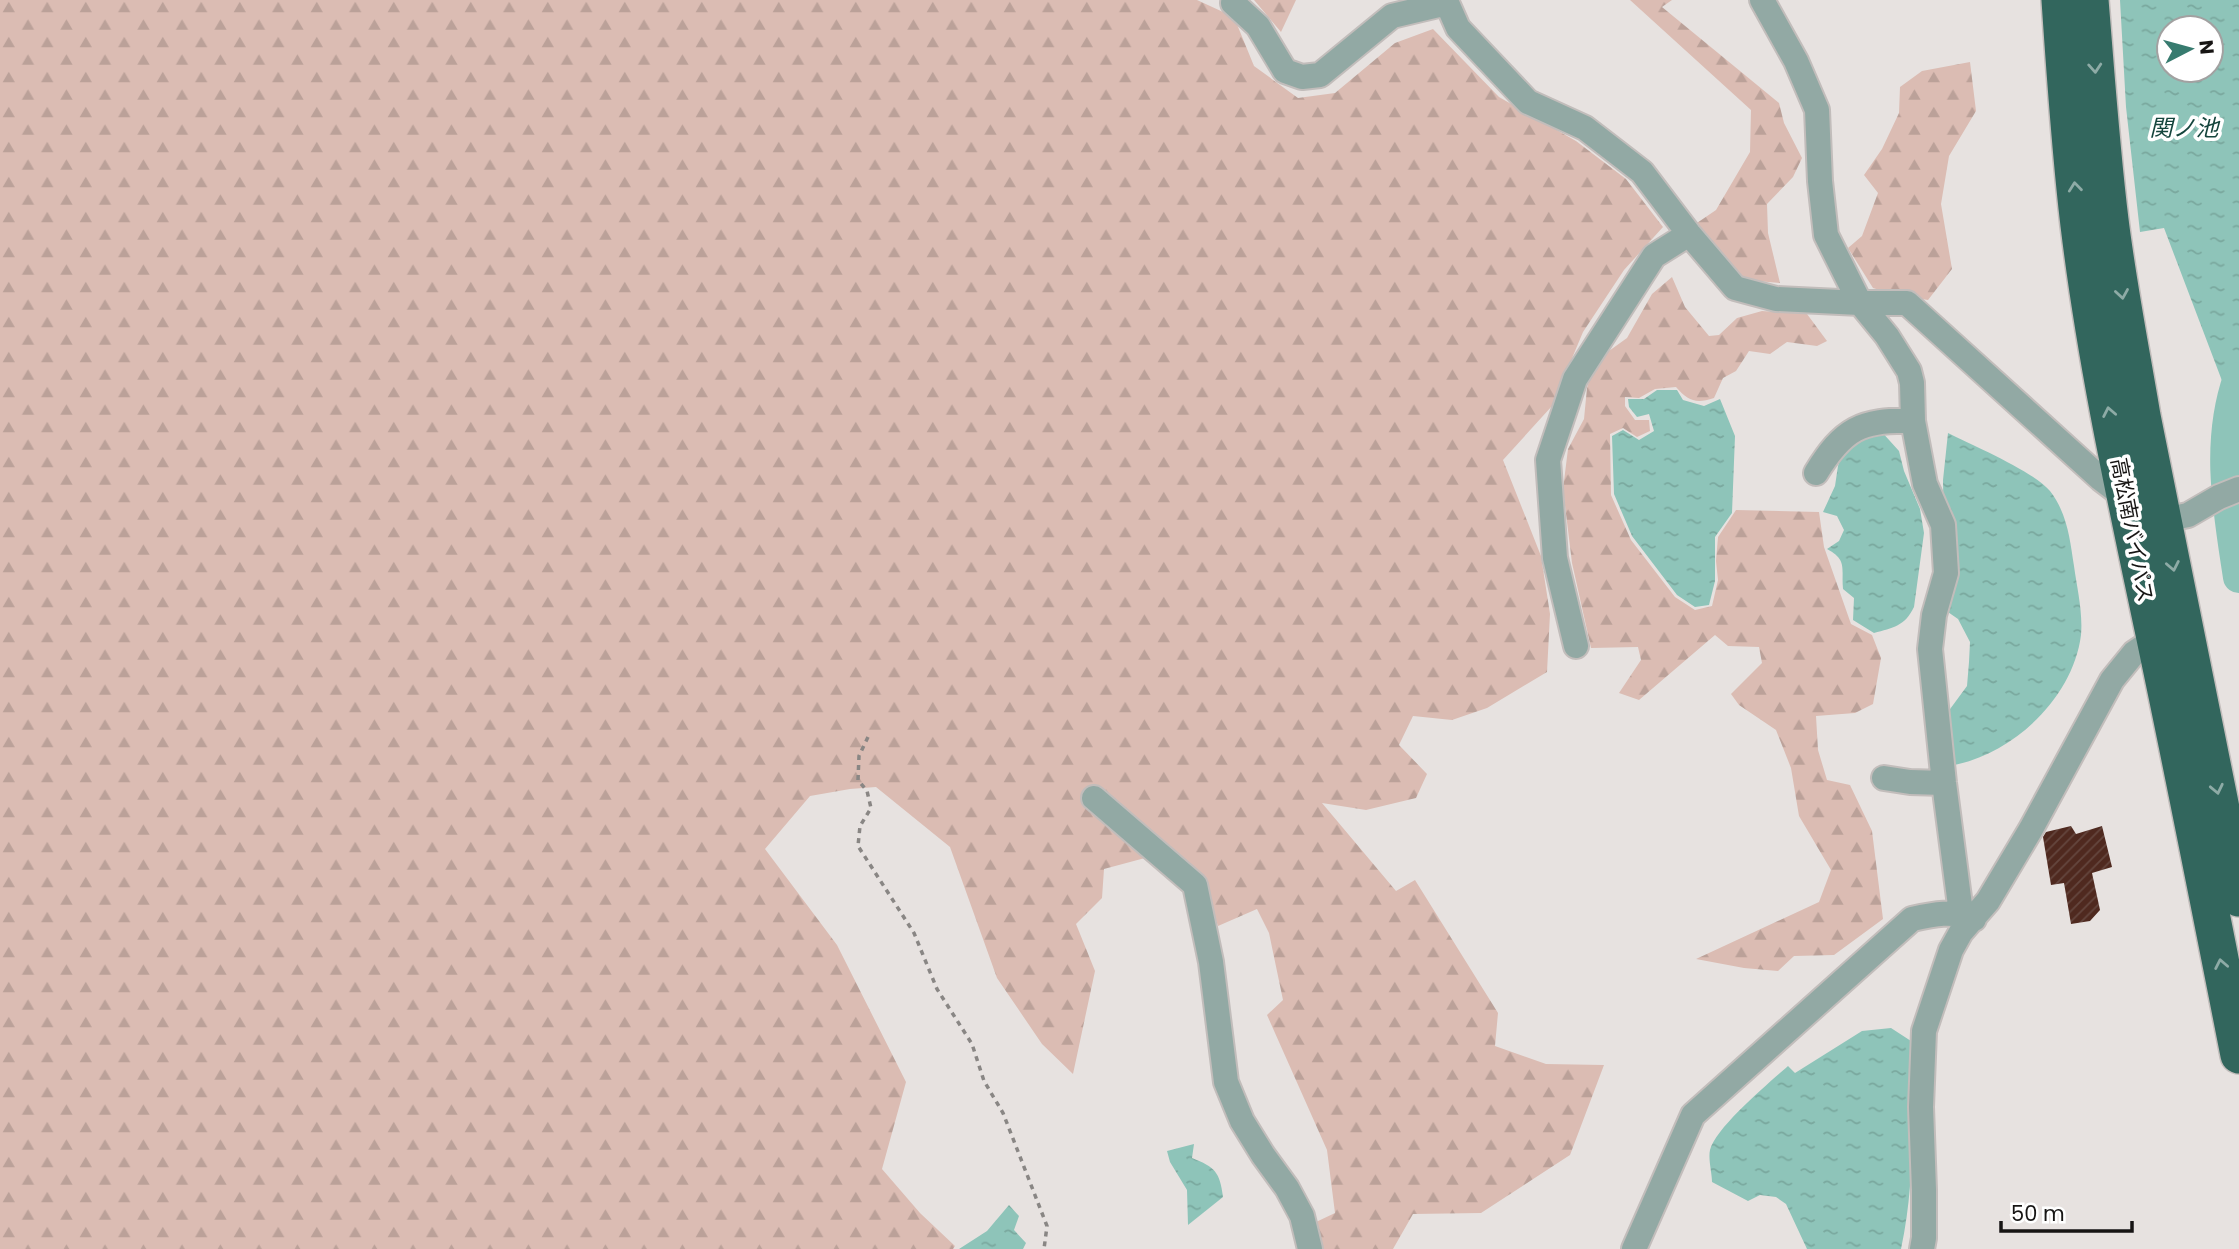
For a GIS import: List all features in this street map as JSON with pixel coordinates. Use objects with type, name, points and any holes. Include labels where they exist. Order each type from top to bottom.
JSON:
[{"type":"highway","name":"高松南バイパス","points":[[2060,0],[2079,226],[2116,484],[2136,551],[2170,636],[2239,898]]},
{"type":"highway","name":"高松南バイパス","points":[[2090,0],[2110,222],[2145,430],[2164,520],[2170,636],[2239,1055]]},
{"type":"street","points":[[1762,0],[1796,61],[1817,110],[1820,181],[1826,235],[1860,303],[1887,336],[1909,371],[1912,383],[1913,421],[1925,484],[1943,525],[1946,573],[1934,615],[1930,649],[1944,783],[1968,916]]},
{"type":"street","points":[[1233,2],[1258,26],[1285,71],[1301,78],[1320,75],[1392,16],[1447,3],[1458,28],[1528,102],[1585,128],[1642,172],[1689,234],[1735,288],[1776,299],[1907,303],[2116,484],[2164,520]]},
{"type":"street","points":[[1576,646],[1555,558],[1548,460],[1575,379],[1654,256],[1689,234]]},
{"type":"street","points":[[1816,473],[1830,450],[1850,430],[1887,420],[1913,421]]},
{"type":"street","points":[[2116,484],[2135,459],[2145,430]]},
{"type":"street","points":[[2136,551],[2164,520],[2188,515],[2229,493]]},
{"type":"street","points":[[1922,1249],[1924,1189],[1921,1107],[1924,1031],[1951,950],[1968,916],[1988,901],[2122,664],[2134,653],[2170,636]]},
{"type":"street","points":[[1884,778],[1944,783]]},
{"type":"street","points":[[1094,799],[1195,886],[1211,962],[1226,1082],[1242,1121],[1287,1188],[1302,1216],[1310,1249]]},
{"type":"street","points":[[1634,1249],[1693,1115],[1912,919],[1936,914],[1968,916]]},
{"type":"path","points":[[868,737],[859,756],[858,780],[867,790],[872,808],[860,826],[858,846],[914,933],[937,989],[972,1044],[984,1081],[1003,1113],[1043,1214],[1047,1226],[1044,1249]]},
{"type":"green space","points":[[0,0],[1197,0],[1234,17],[1254,66],[1298,98],[1335,93],[1395,43],[1433,29],[1499,97],[1576,141],[1626,179],[1663,227],[1624,270],[1583,332],[1552,406],[1503,460],[1541,556],[1550,614],[1547,672],[1487,708],[1452,720],[1413,716],[1399,745],[1427,774],[1416,798],[1366,810],[1322,803],[1396,891],[1415,880],[1498,1013],[1495,1046],[1546,1064],[1604,1065],[1570,1155],[1481,1213],[1413,1214],[1393,1249],[1319,1249],[1316,1222],[1335,1213],[1327,1150],[1267,1015],[1283,1000],[1269,933],[1257,909],[1218,926],[1203,882],[1171,851],[1104,869],[1102,898],[1076,924],[1095,971],[1073,1074],[1042,1044],[997,978],[950,847],[876,787],[810,796],[765,849],[837,945],[906,1082],[882,1169],[920,1213],[955,1246],[953,1249],[0,1249]]},
{"type":"green space","points":[[1254,0],[1296,0],[1281,32]]},
{"type":"green space","points":[[1630,0],[1672,0],[1662,7],[1779,103],[1784,123],[1802,158],[1793,177],[1767,204],[1768,233],[1780,283],[1757,281],[1728,272],[1694,225],[1716,210],[1750,152],[1751,110]]},
{"type":"green space","points":[[1970,62],[1976,111],[1949,156],[1941,204],[1952,269],[1928,300],[1873,288],[1848,248],[1862,236],[1878,193],[1864,175],[1882,149],[1899,113],[1900,87],[1922,71]]},
{"type":"green space","points":[[1672,277],[1685,307],[1709,336],[1719,335],[1737,318],[1762,311],[1807,314],[1827,341],[1817,346],[1787,342],[1770,354],[1749,351],[1736,371],[1723,378],[1714,398],[1708,400],[1693,400],[1676,387],[1655,389],[1639,398],[1625,397],[1625,406],[1635,420],[1649,420],[1650,431],[1637,437],[1623,428],[1610,434],[1611,495],[1631,540],[1675,597],[1695,610],[1712,606],[1718,580],[1718,537],[1736,510],[1819,512],[1824,547],[1851,624],[1872,635],[1881,658],[1873,704],[1855,713],[1816,716],[1818,750],[1827,780],[1850,785],[1872,831],[1883,919],[1834,955],[1794,956],[1778,971],[1696,959],[1819,902],[1831,870],[1799,816],[1791,768],[1776,730],[1739,705],[1731,694],[1762,663],[1759,647],[1728,646],[1715,635],[1639,700],[1619,693],[1641,660],[1638,647],[1591,648],[1572,563],[1563,489],[1568,449],[1584,419],[1587,388],[1595,361],[1627,338],[1652,294]]},
{"type":"water","name":"関ノ池","points":[[2120,0],[2239,0],[2239,404],[2231,399],[2224,386],[2164,228],[2140,232],[2126,107]]},
{"type":"water","points":[[1657,390],[1677,390],[1683,400],[1704,406],[1720,399],[1735,436],[1732,513],[1715,537],[1715,581],[1709,605],[1695,607],[1677,595],[1632,536],[1614,494],[1612,436],[1623,430],[1639,440],[1654,431],[1649,414],[1637,417],[1629,407],[1628,399],[1644,399]]},
{"type":"water","points":[[1880,430],[1899,451],[1904,471],[1920,509],[1924,533],[1914,607],[1902,622],[1893,628],[1874,633],[1853,620],[1854,598],[1843,589],[1841,561],[1827,549],[1839,541],[1844,530],[1837,516],[1823,512],[1835,486],[1843,450]]},
{"type":"water","points":[[1948,433],[2031,475],[2056,499],[2069,536],[2081,626],[2076,659],[2066,681],[2035,721],[1995,750],[1949,766],[1942,720],[1967,686],[1970,642],[1958,619],[1945,610],[1943,480]]},
{"type":"water","points":[[1891,1028],[1911,1041],[1911,1171],[1901,1249],[1807,1249],[1786,1204],[1776,1197],[1760,1195],[1748,1201],[1712,1182],[1710,1150],[1722,1129],[1788,1066],[1795,1073],[1862,1031]]},
{"type":"water","points":[[1194,1144],[1192,1158],[1215,1171],[1223,1197],[1188,1225],[1187,1190],[1170,1162],[1167,1151]]},
{"type":"water","points":[[1009,1205],[1019,1216],[1014,1230],[1026,1243],[1023,1249],[959,1249],[987,1231]]},
{"type":"building","points":[[2071,826],[2076,834],[2102,826],[2112,867],[2092,873],[2100,910],[2090,921],[2071,924],[2064,883],[2051,885],[2043,837],[2046,832]]},
{"type":"waterway","points":[[2239,378],[2232,403],[2226,452],[2229,502],[2239,577]]}]
